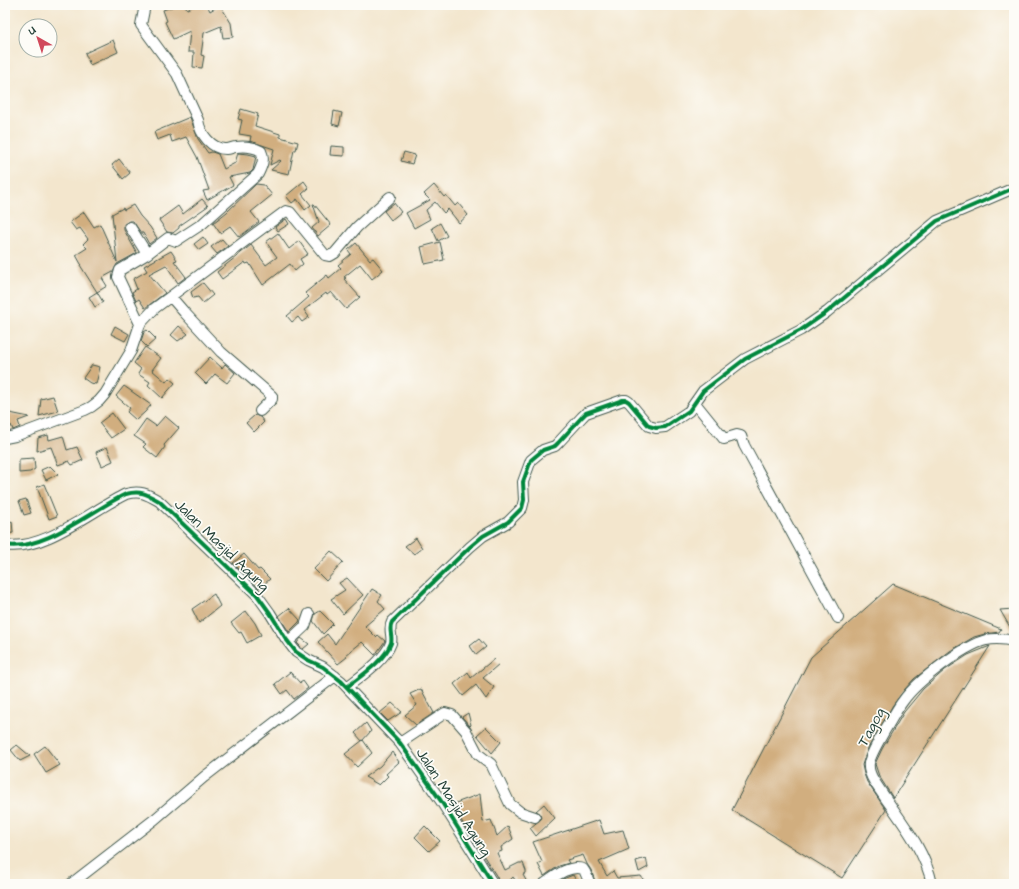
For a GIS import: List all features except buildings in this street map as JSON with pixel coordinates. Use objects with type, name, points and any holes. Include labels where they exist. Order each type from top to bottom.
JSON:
[{"type":"street","points":[[140,324],[118,277],[120,270],[147,254],[168,238],[176,241],[202,224],[258,174],[262,166],[263,155],[261,151],[251,147],[220,149],[206,140],[177,74],[142,25],[146,5]]},
{"type":"street","points":[[347,687],[384,655],[390,646],[392,639],[390,627],[392,622],[470,547],[483,536],[508,522],[522,508],[524,500],[523,482],[531,460],[542,450],[553,447],[558,443],[582,416],[591,411],[626,400],[649,426],[660,428],[672,423],[688,411],[703,391],[745,359],[801,330],[827,312],[937,221],[1014,188]]},
{"type":"street","points":[[5,438],[15,436],[85,410],[99,401],[105,394],[131,351],[140,324],[155,308],[286,211],[293,216],[325,255],[330,256],[335,253],[364,220],[390,197]]},
{"type":"street","points":[[130,227],[147,254]]},
{"type":"street","points":[[171,297],[221,352],[272,396],[272,399],[260,411]]},
{"type":"street","points":[[695,403],[724,439],[737,435],[741,436],[744,445],[838,618]]},
{"type":"street","name":"Jalan Masjid Agung","points":[[5,545],[19,546],[31,544],[53,534],[126,494],[135,492],[145,493],[159,501],[253,590],[270,613],[288,642],[301,655],[323,667],[335,676],[400,743],[441,801],[493,884]]},
{"type":"street","points":[[288,642],[306,626],[309,614]]},
{"type":"street","name":"Tagog","points":[[932,884],[924,859],[874,781],[870,772],[869,764],[875,748],[903,701],[922,680],[973,645],[986,640],[1001,639],[1014,641]]},
{"type":"street","points":[[71,884],[155,819],[204,777],[335,676]]},
{"type":"street","points":[[400,743],[445,713],[452,714],[466,731],[478,754],[491,764],[510,804],[520,812],[535,817]]},
{"type":"street","points":[[544,884],[560,873],[576,867],[583,868],[590,884]]},
{"type":"cycle path","points":[[347,687],[384,656],[391,643],[390,627],[392,622],[470,547],[483,536],[508,522],[522,508],[524,500],[523,482],[531,460],[543,450],[555,446],[586,413],[626,400],[649,426],[656,428],[665,427],[689,411],[703,391],[745,359],[801,330],[827,312],[937,221],[1014,188]]},
{"type":"cycle path","points":[[5,545],[20,545],[35,542],[51,536],[126,494],[135,492],[143,493],[159,501],[257,595],[296,652],[323,667],[341,681],[400,743],[441,801],[493,884]]}]
